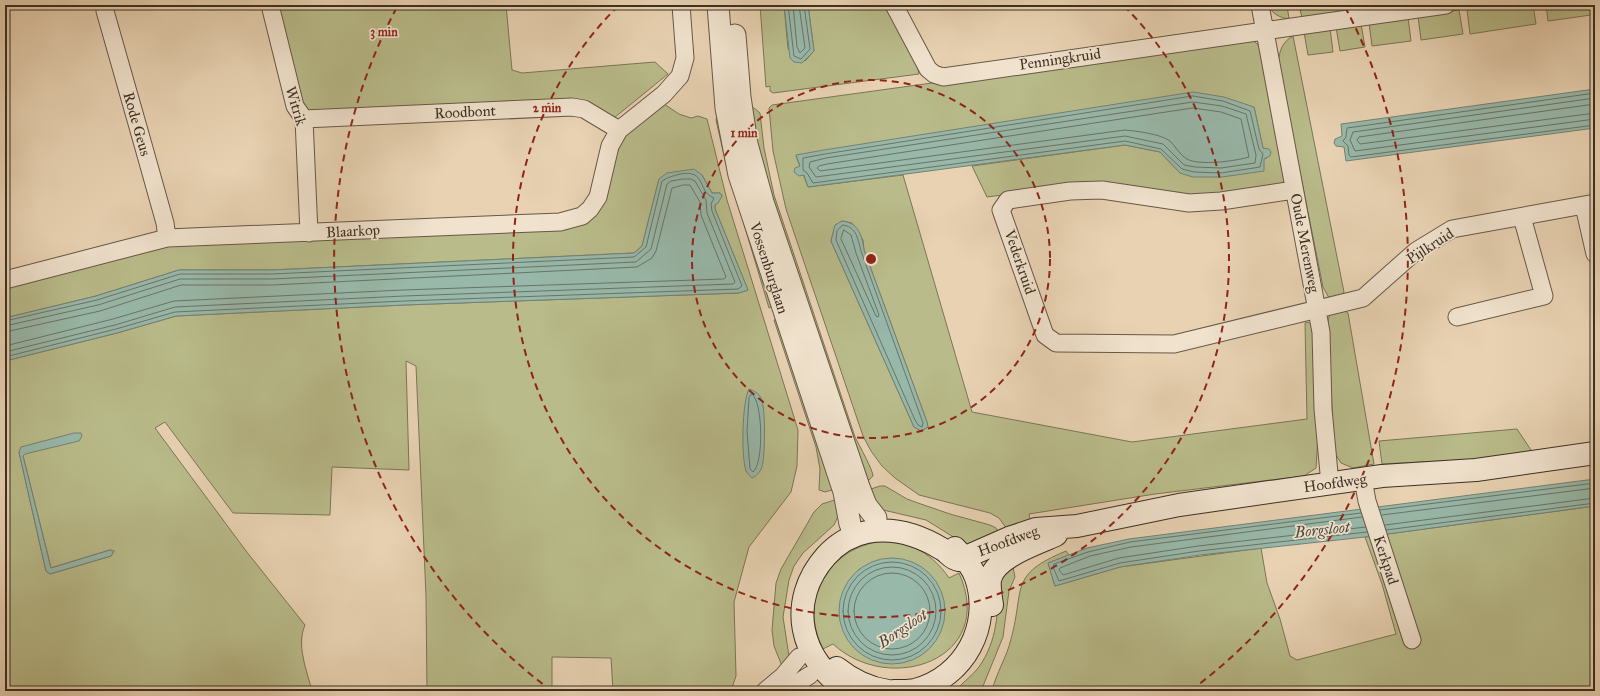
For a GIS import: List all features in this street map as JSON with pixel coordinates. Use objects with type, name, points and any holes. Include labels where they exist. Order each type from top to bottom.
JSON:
[{"type":"main road","name":"Hoofdweg","points":[[965,558],[1009,538],[1036,529],[1077,526],[1179,506],[1363,479],[1476,470],[1595,453]]},
{"type":"main road","points":[[850,531],[876,518],[909,522],[925,527],[944,539],[965,558],[976,576],[981,597],[980,618],[975,639],[965,658],[936,689],[894,691]]},
{"type":"main road","name":"Hoofdweg","points":[[936,689],[955,684],[978,658],[985,643],[990,626],[992,608],[990,578],[998,564],[1015,553],[1077,526]]},
{"type":"main road","points":[[828,691],[810,667],[793,639],[790,619],[791,600],[796,581],[805,563],[817,547],[832,534],[850,531],[894,532],[909,534],[934,544],[955,560],[965,558]]},
{"type":"main road","points":[[810,667],[832,664],[852,680],[863,685],[888,691]]},
{"type":"main road","points":[[810,667],[830,678],[848,691]]},
{"type":"street","name":"Witrik","points":[[270,5],[295,106],[304,119],[309,233]]},
{"type":"street","name":"Blaarkop","points":[[5,280],[167,238],[560,222],[582,216],[590,209],[598,197],[610,146],[620,130],[671,87],[680,76],[685,58],[682,5]]},
{"type":"street","name":"Vossenburglaan","points":[[718,5],[726,108],[739,175],[844,492],[850,531]]},
{"type":"street","name":"Vossenburglaan","points":[[732,5],[740,97],[747,144],[763,202],[859,487],[866,505],[876,518]]},
{"type":"street","name":"Penningkruid","points":[[894,5],[928,69],[934,74],[943,77],[1446,5]]},
{"type":"street","name":"Oude Merenweg","points":[[1260,5],[1321,332],[1323,409],[1330,484]]},
{"type":"street","name":"Rode Geus","points":[[105,11],[165,223],[167,238]]},
{"type":"street","name":"Roodbont","points":[[304,119],[572,107],[584,109],[620,130]]},
{"type":"street","name":"Vederkruid","points":[[1294,190],[1221,201],[1189,203],[1102,190],[1070,191],[1008,200],[1002,210],[1045,335],[1056,343],[1174,344],[1317,309]]},
{"type":"street","name":"Pijlkruid","points":[[1317,309],[1349,300],[1363,298],[1416,251],[1452,229],[1589,205],[1595,254]]},
{"type":"street","points":[[1456,317],[1544,296],[1522,217]]},
{"type":"street","name":"Kerkpad","points":[[1363,479],[1369,506],[1412,640]]},
{"type":"street","points":[[765,691],[783,676],[810,667]]},
{"type":"street","points":[[785,691],[810,667]]},
{"type":"green space","points":[[276,5],[506,5],[512,70],[522,73],[655,62],[668,74],[614,118],[581,102],[310,113],[301,106]]},
{"type":"green space","points":[[760,5],[784,5],[788,49],[805,61],[814,51],[808,5],[890,5],[921,67],[918,69],[919,74],[773,93],[770,91],[770,86],[766,87]]},
{"type":"green space","points":[[1268,5],[1287,5],[1289,19],[1276,15]]},
{"type":"green space","points":[[1299,5],[1355,5],[1349,11],[1302,18]]},
{"type":"green space","points":[[1501,5],[1533,5],[1536,24],[1470,34],[1467,10]]},
{"type":"green space","points":[[1546,5],[1590,5],[1591,15],[1548,21]]},
{"type":"green space","points":[[1459,10],[1463,34],[1421,40],[1418,16]]},
{"type":"green space","points":[[1408,17],[1411,41],[1372,46],[1369,23]]},
{"type":"green space","points":[[1361,24],[1365,47],[1340,51],[1336,27]]},
{"type":"green space","points":[[1330,28],[1333,52],[1308,55],[1304,32]]},
{"type":"green space","points":[[1293,36],[1344,292],[1341,297],[1329,298],[1323,287],[1278,62],[1282,47],[1289,38]]},
{"type":"green space","points":[[1252,39],[1263,50],[1286,176],[1284,182],[1276,187],[1196,197],[1088,184],[987,197],[972,166],[1125,145],[1160,152],[1180,173],[1264,159],[1267,158],[1263,148],[1254,107],[796,156],[808,187],[903,175],[972,412],[1132,442],[1307,419],[1305,323],[1308,322],[1312,325],[1318,435],[1316,468],[1304,476],[1155,494],[1029,514],[1031,525],[1009,532],[999,518],[990,513],[919,495],[895,478],[882,466],[871,451],[863,436],[786,209],[773,151],[769,108],[772,105]],"holes":[[[842,221],[852,223],[863,240],[864,250],[927,422],[928,427],[921,431],[914,427],[831,241],[835,226]]]},
{"type":"green space","points":[[664,104],[679,114],[691,118],[698,116],[707,119],[727,200],[798,430],[797,466],[791,492],[749,547],[734,602],[736,676],[731,691],[613,691],[611,658],[552,657],[552,691],[427,691],[426,596],[416,366],[406,361],[409,470],[332,467],[330,515],[233,513],[165,422],[155,428],[246,551],[305,625],[302,649],[305,667],[312,691],[5,691],[5,361],[117,333],[176,316],[404,305],[739,293],[748,290],[715,209],[715,205],[722,196],[720,193],[712,193],[702,175],[659,179],[642,246],[634,253],[272,270],[179,270],[96,296],[5,318],[5,287],[172,245],[581,223],[625,136]],"holes":[[[19,452],[25,454],[23,456],[51,568],[110,550],[114,551],[111,556],[50,574],[46,571]]]},
{"type":"green space","points":[[754,108],[760,113],[764,148],[774,195],[855,437],[873,476],[869,480],[865,480],[766,194],[747,109]]},
{"type":"green space","points":[[718,113],[776,305],[769,308],[726,164],[716,120]]},
{"type":"green space","points":[[1343,309],[1348,313],[1374,464],[1353,468],[1341,463],[1334,452],[1328,320],[1330,314]]},
{"type":"green space","points":[[781,318],[835,489],[825,492],[819,490],[820,469],[816,447],[774,320]]},
{"type":"green space","points":[[1517,429],[1533,453],[1479,459],[1382,464],[1379,441]]},
{"type":"green space","points":[[880,486],[885,486],[907,499],[918,503],[990,525],[996,528],[1000,534],[968,546],[926,520],[879,509],[865,491]]},
{"type":"green space","points":[[841,498],[840,512],[834,525],[803,553],[794,566],[789,580],[783,617],[789,656],[782,666],[774,646],[772,630],[776,583],[781,569],[814,512],[822,504]]},
{"type":"green space","points":[[1595,506],[1595,691],[992,691],[1009,646],[1022,585],[1027,576],[1035,568],[1066,551],[1069,555],[1048,563],[1055,586],[1120,567],[1261,548],[1267,583],[1280,619],[1290,656],[1297,660],[1396,634],[1382,584],[1365,537]]},
{"type":"green space","points":[[882,541],[902,544],[912,547],[928,556],[936,562],[949,578],[959,573],[967,603],[964,628],[951,647],[932,661],[908,667],[882,667],[856,659],[833,644],[823,649],[816,630],[814,612],[816,595],[822,579],[846,554],[863,546]],"holes":[[[878,560],[944,617],[940,631],[933,642],[929,647],[913,659],[858,570]]]},
{"type":"green space","points":[[1013,567],[1015,577],[1009,591],[1003,637],[981,691],[955,691],[979,667],[990,647],[996,626],[998,604],[997,581]]},
{"type":"water","points":[[784,5],[808,5],[814,51],[802,63],[794,62],[790,58]]},
{"type":"water","points":[[1595,89],[1595,128],[1346,161],[1344,147],[1336,146],[1334,143],[1335,139],[1342,136],[1341,124]]},
{"type":"water","points":[[1193,92],[1224,97],[1254,107],[1263,148],[1269,149],[1271,152],[1270,156],[1264,159],[1264,171],[1222,177],[1193,177],[1180,173],[1160,152],[1125,145],[808,187],[804,175],[799,176],[794,172],[795,168],[800,166],[796,155]]},
{"type":"water","points":[[694,169],[702,175],[712,193],[720,193],[722,196],[715,205],[715,209],[748,290],[739,293],[404,305],[176,316],[117,333],[5,361],[5,318],[96,296],[179,270],[272,270],[634,253],[642,246],[659,179],[667,173]]},
{"type":"water","points":[[842,221],[852,224],[861,235],[864,250],[927,422],[928,427],[921,431],[914,427],[831,241],[835,225]]},
{"type":"water","points":[[749,389],[758,393],[763,403],[764,411],[762,467],[758,474],[752,478],[746,471],[743,454],[745,405]]},
{"type":"water","points":[[74,433],[81,433],[82,436],[79,441],[25,454],[23,456],[51,568],[110,550],[114,551],[111,556],[50,574],[46,571],[19,452],[21,447]]},
{"type":"water","name":"Borgsloot","points":[[1595,479],[1595,506],[1365,537],[1200,555],[1120,567],[1055,586],[1048,563],[1087,548],[1129,539]]},
{"type":"water","name":"Borgsloot","points":[[892,558],[912,562],[929,574],[941,591],[945,611],[941,631],[929,648],[912,660],[892,664],[872,660],[855,648],[843,631],[839,611],[843,591],[855,574],[872,562]]}]
